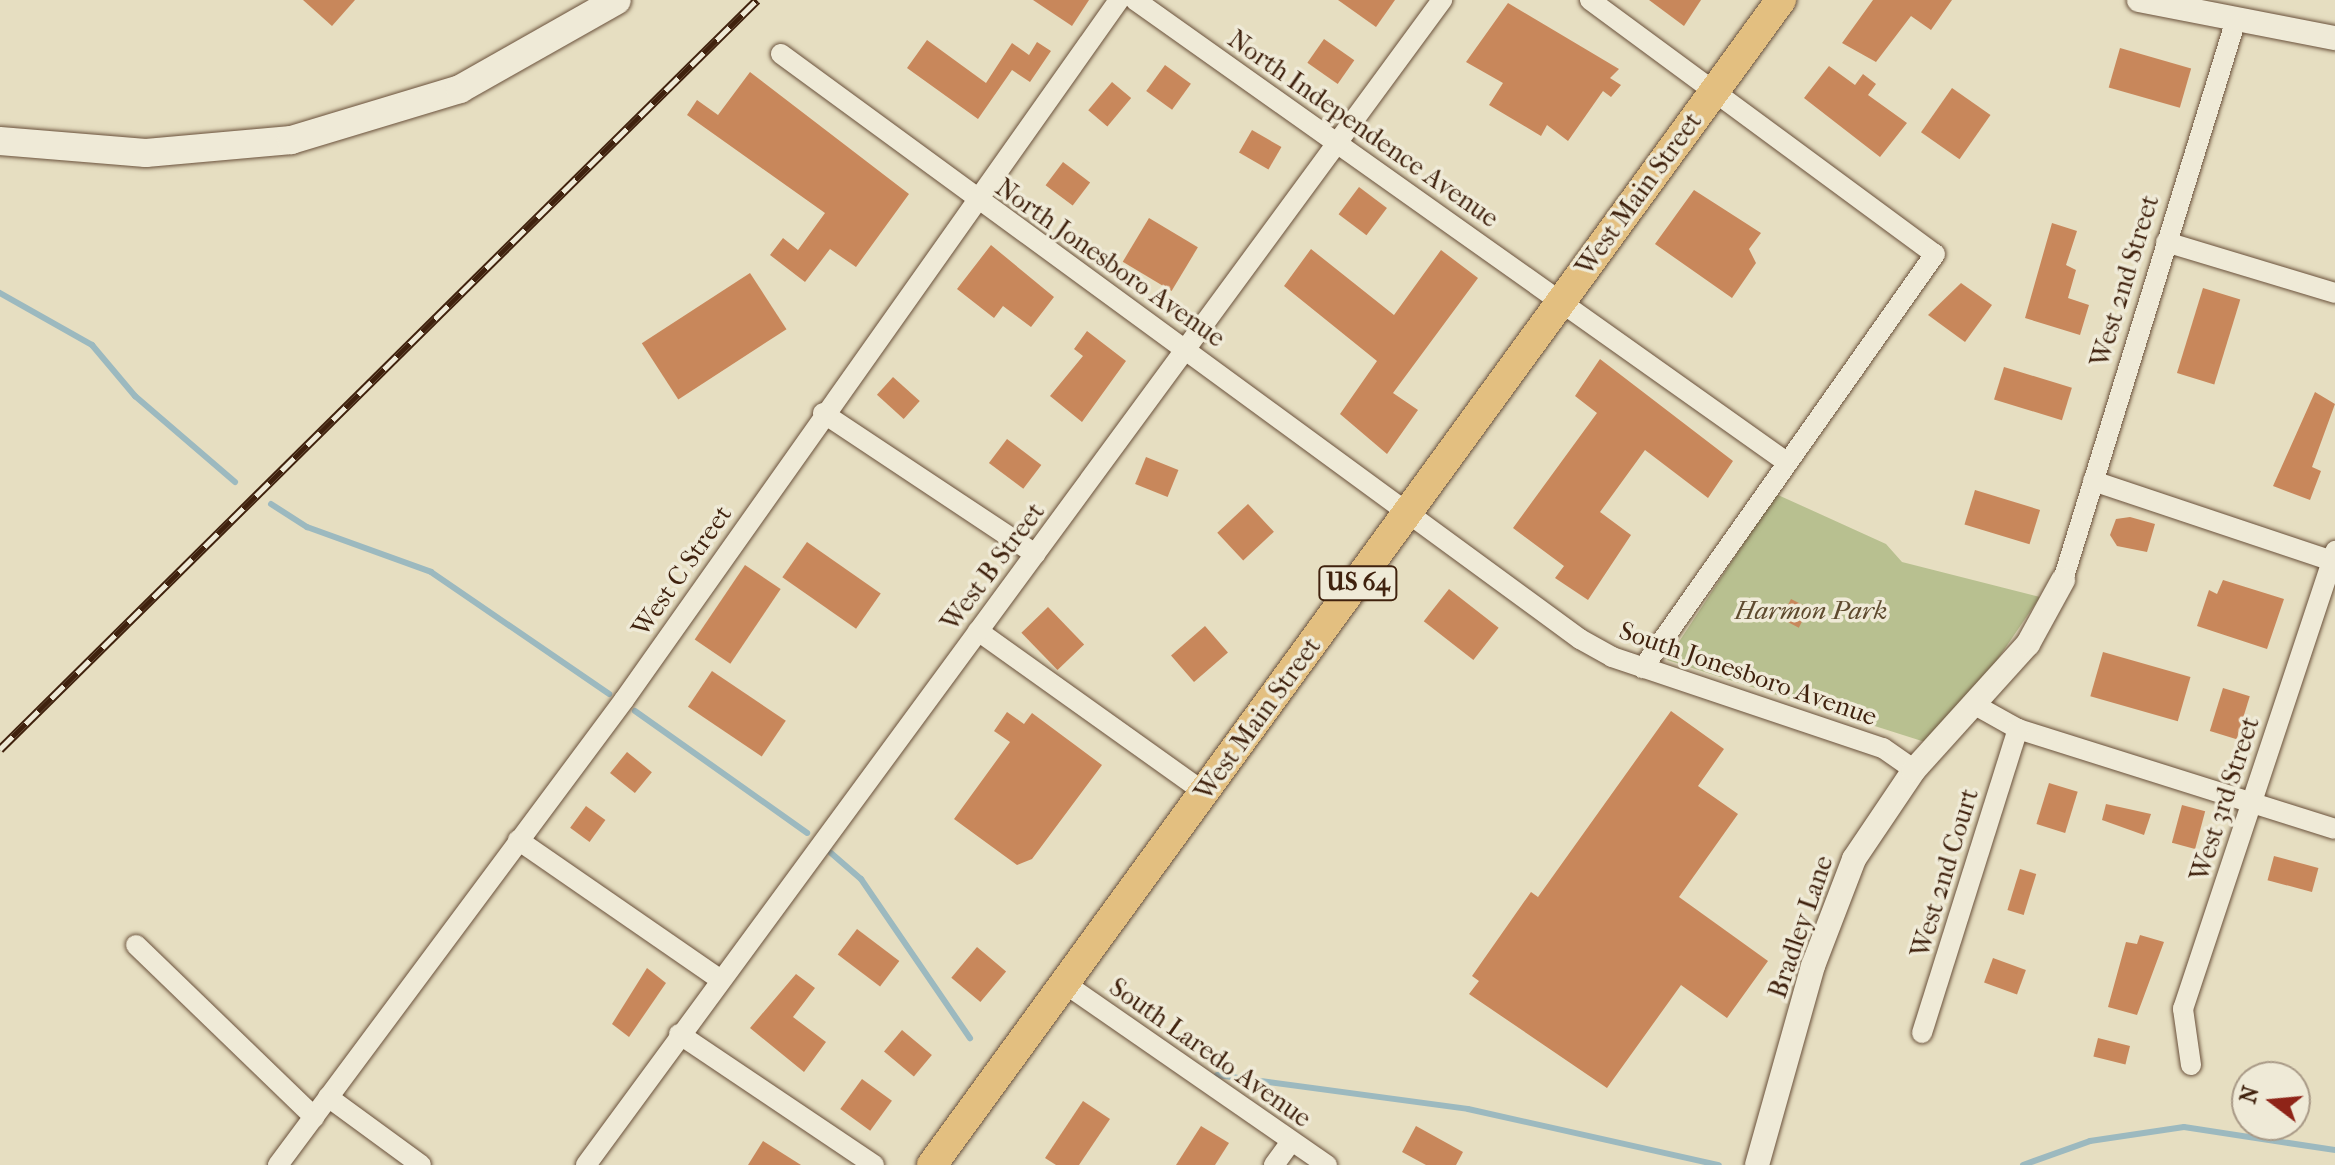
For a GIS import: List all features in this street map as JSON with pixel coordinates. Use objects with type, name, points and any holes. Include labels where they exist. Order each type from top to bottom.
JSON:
[{"type":"main road","points":[[0,141],[146,153],[291,140],[460,89],[617,0]]},
{"type":"main road","name":"West Main Street","points":[[932,1165],[1411,512],[1781,0]]},
{"type":"street","name":"West C Street","points":[[278,1165],[518,840],[1119,0]]},
{"type":"street","name":"North Independence Avenue","points":[[1135,0],[1788,463]]},
{"type":"street","name":"West B Street","points":[[586,1165],[718,978],[1187,349],[1442,0]]},
{"type":"street","points":[[1590,0],[1935,254],[1643,668]]},
{"type":"street","points":[[2139,0],[2238,12],[2335,38]]},
{"type":"street","name":"West 2nd Street","points":[[2063,580],[2238,12]]},
{"type":"street","name":"North Jonesboro Avenue","points":[[781,54],[976,200],[1411,512]]},
{"type":"street","points":[[2166,242],[2335,293]]},
{"type":"street","points":[[823,413],[1035,554]]},
{"type":"street","points":[[2093,481],[2334,558]]},
{"type":"street","name":"South Jonesboro Avenue","points":[[1411,512],[1580,639],[1643,668],[1883,748],[1914,770]]},
{"type":"street","name":"West 3rd Street","points":[[2191,1065],[2183,1009],[2334,558]]},
{"type":"street","name":"Bradley Lane","points":[[1757,1165],[1833,909],[1876,819],[1914,770],[2028,644],[2063,580]]},
{"type":"street","points":[[978,631],[1204,792]]},
{"type":"street","points":[[1975,705],[2018,729],[2335,829]]},
{"type":"street","name":"West 2nd Court","points":[[1922,1033],[2018,729]]},
{"type":"street","points":[[518,840],[718,978]]},
{"type":"street","points":[[136,945],[314,1117]]},
{"type":"street","name":"South Laredo Avenue","points":[[1064,983],[1327,1165]]},
{"type":"street","points":[[679,1034],[874,1165]]},
{"type":"street","points":[[328,1097],[421,1165]]},
{"type":"street","points":[[1274,1165],[1291,1142]]},
{"type":"green space","name":"Harmon Park","points":[[1776,494],[1886,544],[1902,562],[2040,597],[1991,669],[1925,742],[1667,660]]},
{"type":"building","points":[[303,0],[355,0],[332,26]]},
{"type":"building","points":[[1033,0],[1089,0],[1072,26]]},
{"type":"building","points":[[1338,0],[1395,0],[1376,27]]},
{"type":"building","points":[[1649,0],[1701,0],[1684,26]]},
{"type":"building","points":[[1873,0],[1952,0],[1931,30],[1911,16],[1876,62],[1842,43]]},
{"type":"building","points":[[1508,3],[1619,69],[1610,78],[1621,85],[1611,97],[1603,91],[1568,141],[1547,125],[1541,136],[1489,105],[1503,83],[1466,62]]},
{"type":"building","points":[[1324,39],[1354,60],[1338,84],[1307,63]]},
{"type":"building","points":[[927,40],[986,83],[1012,43],[1029,55],[1037,42],[1051,51],[1030,82],[1012,70],[978,119],[907,68]]},
{"type":"building","points":[[2120,48],[2191,68],[2180,108],[2109,87]]},
{"type":"building","points":[[1165,65],[1191,84],[1172,110],[1146,91]]},
{"type":"building","points":[[1829,66],[1855,85],[1863,74],[1876,84],[1868,95],[1907,123],[1880,157],[1804,98]]},
{"type":"building","points":[[750,72],[909,194],[856,267],[830,249],[805,282],[770,255],[783,238],[798,250],[825,213],[687,115],[697,100],[718,115]]},
{"type":"building","points":[[1112,82],[1131,98],[1107,126],[1088,110]]},
{"type":"building","points":[[1952,88],[1991,115],[1960,159],[1921,132]]},
{"type":"building","points":[[1252,130],[1281,147],[1268,170],[1239,153]]},
{"type":"building","points":[[1063,162],[1090,182],[1073,206],[1046,185]]},
{"type":"building","points":[[1359,187],[1387,208],[1366,235],[1339,214]]},
{"type":"building","points":[[1694,190],[1761,233],[1749,249],[1756,263],[1732,298],[1655,244]]},
{"type":"building","points":[[1149,218],[1198,247],[1172,291],[1123,262]]},
{"type":"building","points":[[2052,223],[2077,231],[2066,265],[2076,270],[2068,298],[2089,305],[2080,335],[2025,318]]},
{"type":"building","points":[[991,245],[1054,297],[1031,327],[1003,306],[994,318],[957,289]]},
{"type":"building","points":[[1311,249],[1394,315],[1441,250],[1478,278],[1393,393],[1418,410],[1387,454],[1340,414],[1377,361],[1284,286]]},
{"type":"building","points":[[750,273],[786,329],[678,399],[642,343]]},
{"type":"building","points":[[1961,283],[1992,305],[1965,342],[1928,315]]},
{"type":"building","points":[[2203,288],[2240,299],[2214,385],[2177,373]]},
{"type":"building","points":[[1087,331],[1126,361],[1082,422],[1050,396],[1083,356],[1074,349]]},
{"type":"building","points":[[1600,359],[1733,461],[1708,498],[1645,450],[1600,512],[1631,535],[1588,600],[1555,578],[1564,566],[1513,528],[1597,413],[1575,396]]},
{"type":"building","points":[[2004,367],[2072,388],[2062,420],[1994,400]]},
{"type":"building","points":[[893,377],[920,401],[904,419],[877,395]]},
{"type":"building","points":[[2315,392],[2335,404],[2312,467],[2321,471],[2310,500],[2273,486]]},
{"type":"building","points":[[1007,439],[1041,465],[1023,489],[989,463]]},
{"type":"building","points":[[1146,457],[1178,470],[1168,497],[1135,484]]},
{"type":"building","points":[[1975,490],[2040,510],[2030,544],[1964,524]]},
{"type":"building","points":[[1248,504],[1274,532],[1243,560],[1217,533]]},
{"type":"building","points":[[2130,517],[2155,524],[2147,552],[2117,546],[2110,535],[2116,519]]},
{"type":"building","points":[[807,542],[881,594],[856,629],[782,577]]},
{"type":"building","points":[[745,565],[781,589],[730,664],[695,640]]},
{"type":"building","points":[[2223,580],[2284,599],[2267,649],[2197,626],[2209,590],[2217,594]]},
{"type":"building","points":[[1449,589],[1499,628],[1473,660],[1424,621]]},
{"type":"building","points":[[1791,599],[1809,608],[1799,628],[1781,619]]},
{"type":"building","points":[[1048,607],[1084,644],[1058,670],[1021,633]]},
{"type":"building","points":[[1205,626],[1228,652],[1194,682],[1171,656]]},
{"type":"building","points":[[2103,652],[2190,677],[2178,721],[2090,696]]},
{"type":"building","points":[[712,671],[786,721],[762,756],[688,707]]},
{"type":"building","points":[[2223,688],[2250,696],[2237,739],[2210,731]]},
{"type":"building","points":[[1671,711],[1724,749],[1698,786],[1738,814],[1679,897],[1768,961],[1727,1018],[1681,985],[1607,1088],[1469,994],[1479,981],[1472,976],[1531,892],[1538,897]]},
{"type":"building","points":[[1007,712],[1024,724],[1032,713],[1102,765],[1032,859],[1017,865],[954,819],[1010,742],[994,731]]},
{"type":"building","points":[[627,752],[652,772],[635,793],[610,773]]},
{"type":"building","points":[[2049,783],[2078,792],[2065,833],[2036,824]]},
{"type":"building","points":[[2106,804],[2151,814],[2144,835],[2102,820]]},
{"type":"building","points":[[2182,805],[2205,811],[2195,849],[2172,843]]},
{"type":"building","points":[[586,806],[605,820],[590,842],[570,828]]},
{"type":"building","points":[[2274,856],[2318,868],[2312,892],[2268,880]]},
{"type":"building","points":[[2020,869],[2036,874],[2024,915],[2007,910]]},
{"type":"building","points":[[857,929],[899,961],[880,986],[838,955]]},
{"type":"building","points":[[2140,935],[2164,942],[2137,1015],[2108,1007],[2126,942],[2137,944]]},
{"type":"building","points":[[977,947],[1006,971],[980,1002],[951,978]]},
{"type":"building","points":[[1993,958],[2026,970],[2017,994],[1984,982]]},
{"type":"building","points":[[647,968],[666,983],[629,1037],[612,1024]]},
{"type":"building","points":[[796,974],[815,988],[793,1017],[826,1042],[804,1072],[750,1028]]},
{"type":"building","points":[[902,1030],[932,1055],[914,1077],[884,1051]]},
{"type":"building","points":[[2098,1038],[2130,1046],[2125,1064],[2093,1056]]},
{"type":"building","points":[[862,1079],[892,1101],[870,1131],[840,1109]]},
{"type":"building","points":[[1083,1101],[1110,1119],[1079,1165],[1056,1165],[1045,1158]]},
{"type":"building","points":[[1201,1126],[1229,1143],[1215,1165],[1176,1165]]},
{"type":"building","points":[[1416,1126],[1463,1152],[1456,1165],[1426,1165],[1402,1152]]},
{"type":"building","points":[[763,1141],[801,1165],[748,1165]]},
{"type":"waterway","points":[[0,293],[92,345],[135,396],[235,482]]},
{"type":"waterway","points":[[271,504],[307,527],[431,572],[609,694]]},
{"type":"waterway","points":[[635,711],[807,833]]},
{"type":"waterway","points":[[831,853],[861,879],[970,1038]]},
{"type":"waterway","points":[[1217,1075],[1468,1109],[1719,1165]]},
{"type":"waterway","points":[[2023,1165],[2090,1141],[2184,1127],[2335,1150]]},
{"type":"railway","points":[[0,749],[757,0]]}]
